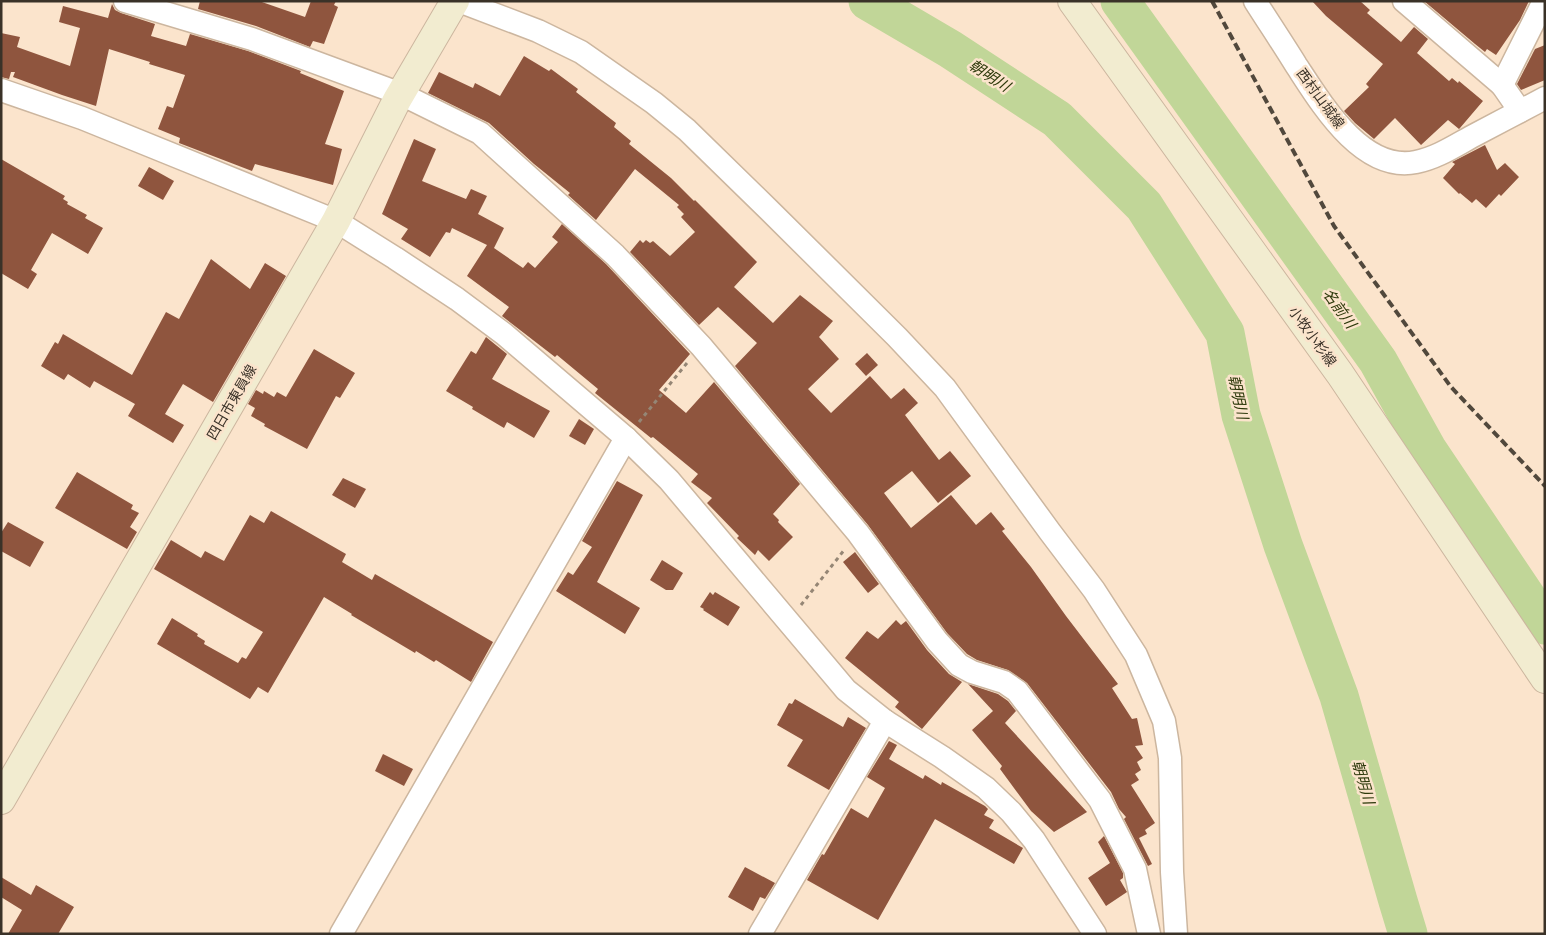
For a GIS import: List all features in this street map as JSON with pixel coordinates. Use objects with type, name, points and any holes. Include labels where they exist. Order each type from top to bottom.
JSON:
[{"type":"main road","name":"四日市東員線","points":[[1,800],[336,221],[401,94],[457,1]]},
{"type":"main road","name":"小牧小杉線","points":[[1072,1],[1340,374],[1545,678]]},
{"type":"street","points":[[125,1],[252,39],[401,94],[480,133],[615,255],[701,346],[858,533],[937,641],[958,665],[972,672],[1004,682],[1017,691],[1100,800],[1135,869],[1149,934]]},
{"type":"street","points":[[457,1],[538,31],[581,52],[654,103],[687,130],[777,218],[897,336],[945,388],[1094,590],[1136,655],[1164,721],[1170,758],[1172,872],[1176,934]]},
{"type":"street","name":"西村山城線","points":[[1255,1],[1319,100],[1339,126],[1367,151],[1382,159],[1414,163],[1435,157],[1545,98]]},
{"type":"street","points":[[1404,1],[1502,85],[1520,111]]},
{"type":"street","points":[[1502,85],[1544,1]]},
{"type":"street","points":[[1,90],[82,118],[336,221],[418,273],[504,334],[626,438],[669,480],[846,690],[885,721],[942,757],[986,788],[1011,812],[1034,840],[1095,934]]},
{"type":"street","points":[[341,934],[626,438]]},
{"type":"street","points":[[760,934],[885,721]]},
{"type":"path","points":[[626,438],[701,346]]},
{"type":"path","points":[[788,622],[858,533]]},
{"type":"building","points":[[200,1],[259,1],[305,17],[311,1],[336,1],[334,5],[338,7],[324,44],[313,41],[310,47],[256,26],[198,9]]},
{"type":"building","points":[[1312,1],[1360,1],[1370,10],[1367,13],[1401,42],[1414,27],[1428,39],[1417,53],[1449,81],[1452,78],[1458,83],[1459,81],[1483,101],[1459,129],[1448,120],[1421,145],[1395,118],[1374,139],[1344,111],[1369,87],[1366,84],[1383,64],[1326,16]]},
{"type":"building","points":[[1424,1],[1529,1],[1520,20],[1496,55],[1487,49],[1485,52]]},
{"type":"building","points":[[112,4],[115,10],[121,13],[155,24],[151,36],[186,46],[190,34],[248,51],[301,71],[300,73],[344,91],[325,144],[342,149],[333,185],[255,164],[252,171],[179,143],[180,138],[158,129],[167,106],[173,108],[185,75],[149,64],[150,62],[109,49],[96,106],[13,77],[15,72],[11,72],[9,79],[1,77],[1,33],[20,37],[17,47],[70,66],[80,28],[59,22],[63,6],[108,18]]},
{"type":"building","points":[[1545,45],[1545,80],[1521,90],[1517,84],[1535,49]]},
{"type":"building","points":[[524,56],[549,71],[551,69],[578,89],[576,92],[616,123],[614,127],[631,141],[629,144],[695,200],[757,262],[734,287],[773,323],[800,295],[833,321],[819,337],[839,359],[808,389],[831,413],[870,376],[891,399],[904,388],[918,403],[905,415],[939,460],[950,451],[971,476],[938,503],[912,471],[884,493],[911,528],[951,495],[976,525],[991,512],[1005,529],[1002,531],[1118,684],[1112,688],[1132,719],[1137,718],[1143,745],[1135,746],[1143,758],[1137,762],[1141,770],[1135,774],[1139,780],[1131,785],[1155,823],[1145,830],[1147,834],[1139,838],[1152,864],[1148,866],[1124,819],[1126,817],[1119,809],[1111,792],[1027,683],[1008,670],[977,660],[967,654],[947,633],[868,525],[735,366],[757,343],[718,307],[699,325],[630,252],[640,240],[643,243],[646,240],[650,243],[653,241],[670,256],[695,232],[681,217],[684,214],[677,207],[679,205],[635,169],[596,220],[568,195],[570,193],[534,164],[489,123],[428,93],[439,72],[473,88],[475,83],[500,96]]},
{"type":"building","points":[[414,139],[436,149],[422,181],[466,199],[471,189],[487,196],[478,214],[504,228],[494,248],[523,268],[528,262],[535,268],[558,242],[552,237],[562,224],[606,264],[690,354],[659,390],[686,413],[714,382],[800,484],[773,514],[793,537],[769,561],[758,550],[755,555],[737,538],[739,536],[707,503],[712,498],[691,482],[698,474],[595,393],[598,389],[557,355],[555,357],[502,316],[509,307],[467,276],[487,245],[452,228],[450,233],[446,232],[430,257],[401,239],[408,229],[382,214]]},
{"type":"building","points":[[1485,145],[1497,170],[1505,163],[1519,177],[1501,196],[1499,194],[1486,208],[1476,199],[1472,203],[1459,194],[1443,178],[1455,164],[1452,162]]},
{"type":"building","points":[[1,159],[65,196],[63,199],[68,202],[67,204],[87,215],[85,218],[103,228],[88,254],[52,233],[31,270],[37,274],[28,289],[1,273]]},
{"type":"building","points":[[149,167],[174,181],[163,200],[138,186]]},
{"type":"building","points":[[211,259],[250,289],[265,263],[286,276],[213,402],[183,384],[165,414],[184,425],[173,443],[128,416],[135,404],[94,381],[90,388],[68,374],[64,380],[41,366],[55,342],[58,344],[63,334],[132,375],[166,312],[179,319]]},
{"type":"building","points":[[486,337],[507,354],[492,379],[550,411],[534,438],[507,422],[504,428],[446,391],[471,351],[476,354]]},
{"type":"building","points":[[314,349],[355,373],[340,398],[336,396],[307,449],[264,426],[265,424],[251,416],[255,408],[248,404],[256,390],[263,394],[264,391],[274,397],[277,392],[286,397]]},
{"type":"building","points":[[867,353],[878,365],[866,376],[855,364]]},
{"type":"building","points":[[579,419],[594,429],[585,445],[569,436]]},
{"type":"building","points":[[77,472],[133,505],[131,509],[139,513],[130,527],[137,532],[127,549],[55,508]]},
{"type":"building","points":[[343,478],[366,489],[355,508],[332,495]]},
{"type":"building","points":[[617,481],[643,495],[597,582],[640,608],[625,634],[556,591],[568,572],[573,575],[592,547],[582,541]]},
{"type":"building","points":[[271,511],[346,554],[342,562],[372,580],[375,574],[493,642],[471,682],[436,660],[434,662],[416,651],[415,653],[324,597],[268,693],[258,687],[250,699],[157,644],[172,618],[198,634],[197,636],[205,641],[204,644],[238,663],[242,657],[246,659],[263,632],[154,569],[171,540],[201,558],[205,551],[224,561],[250,515],[264,523]]},
{"type":"building","points":[[8,522],[44,542],[30,567],[1,551],[1,533]]},
{"type":"building","points":[[855,552],[879,584],[868,593],[843,562]]},
{"type":"building","points":[[662,560],[683,573],[673,590],[666,590],[650,580]]},
{"type":"building","points":[[710,592],[713,595],[715,592],[740,607],[728,626],[700,607]]},
{"type":"building","points":[[896,620],[901,625],[906,621],[927,650],[949,674],[962,682],[922,729],[895,707],[899,702],[845,658],[867,631],[878,639]]},
{"type":"building","points":[[968,684],[998,694],[1008,701],[1016,711],[1005,723],[1087,812],[1054,832],[1031,811],[1000,769],[1002,766],[972,730],[993,711]]},
{"type":"building","points":[[795,699],[843,727],[848,717],[866,728],[829,790],[787,766],[803,740],[777,725],[789,703],[792,704]]},
{"type":"building","points":[[889,741],[897,745],[889,759],[923,779],[925,775],[941,785],[942,782],[985,806],[988,809],[984,815],[994,820],[989,828],[1023,848],[1014,864],[935,819],[878,920],[807,880],[851,808],[868,818],[885,788],[867,777]]},
{"type":"building","points":[[383,754],[413,769],[404,786],[375,771]]},
{"type":"building","points":[[1104,836],[1123,873],[1123,878],[1120,880],[1127,892],[1106,906],[1088,878],[1110,863],[1098,842]]},
{"type":"building","points":[[745,867],[775,883],[765,899],[760,897],[753,911],[728,897]]},
{"type":"building","points":[[1,877],[31,895],[36,885],[74,907],[58,934],[8,934],[22,910],[1,897]]},
{"type":"waterway","name":"朝明川","points":[[868,1],[950,49],[1057,119],[1144,206],[1225,333],[1241,415],[1283,545],[1339,696],[1408,934]]},
{"type":"waterway","name":"名前川","points":[[1120,1],[1378,361],[1427,449],[1545,625]]},
{"type":"railway","points":[[1212,1],[1334,226],[1451,387],[1545,486]]}]
